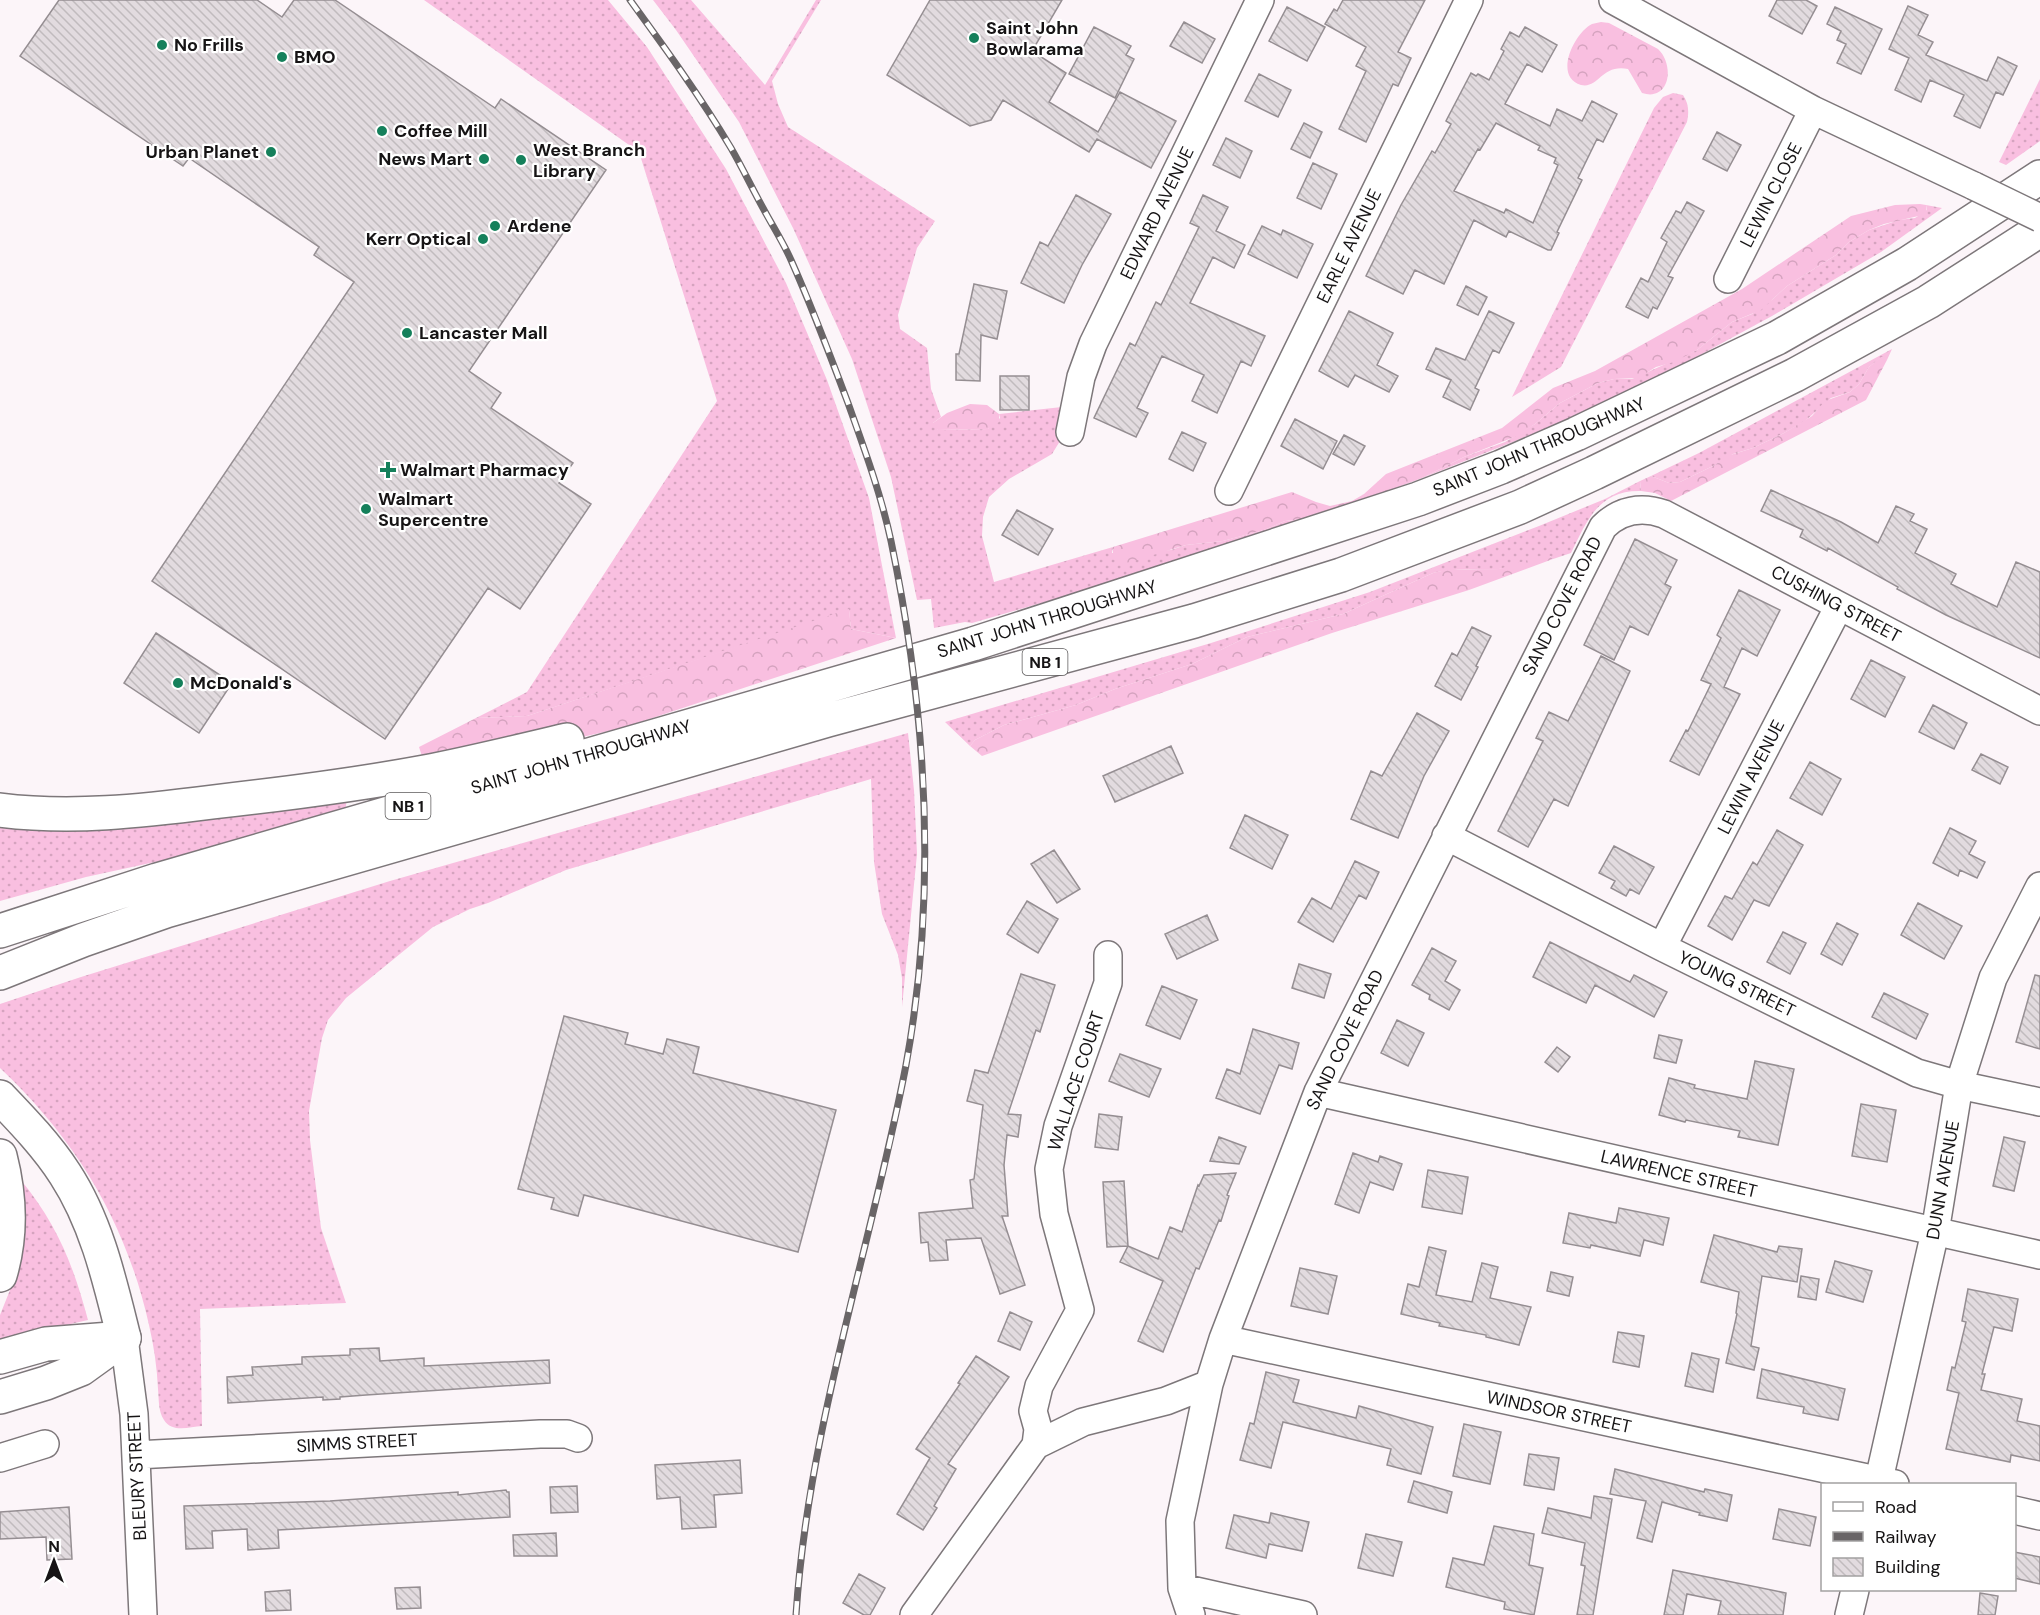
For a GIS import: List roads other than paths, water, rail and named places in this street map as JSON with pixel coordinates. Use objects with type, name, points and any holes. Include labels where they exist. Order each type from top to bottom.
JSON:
[{"type":"main road","name":"SAINT JOHN THROUGHWAY","points":[[0,931],[169,876],[973,644],[1408,502],[1501,467],[1587,429],[1777,338],[1907,264],[2040,177]]},
{"type":"main road","name":"SAINT JOHN THROUGHWAY","points":[[8,971],[83,940],[166,911],[828,720],[1194,621],[1341,575],[1520,507],[1594,474],[1795,375],[1928,303],[2040,230]]},
{"type":"main road","points":[[0,810],[32,814],[74,815],[137,811],[320,790],[427,772],[818,687]]},
{"type":"main road","points":[[0,1097],[33,1131],[65,1174],[81,1203],[109,1277],[124,1338]]},
{"type":"main road","points":[[0,1156],[6,1180],[9,1211],[8,1242],[0,1275]]},
{"type":"main road","points":[[0,1357],[46,1344],[124,1338]]},
{"type":"main road","points":[[0,1397],[81,1369],[124,1338]]},
{"type":"street","name":"EDWARD AVENUE","points":[[1070,432],[1082,377],[1093,344],[1260,0]]},
{"type":"street","name":"EARLE AVENUE","points":[[1229,491],[1469,0]]},
{"type":"street","points":[[1613,0],[1813,110],[2040,218]]},
{"type":"street","name":"LEWIN CLOSE","points":[[1728,279],[1813,110]]},
{"type":"street","name":"CUSHING STREET","points":[[1629,511],[1646,510],[1664,514],[2040,711]]},
{"type":"street","name":"SAND COVE ROAD","points":[[1191,1615],[1182,1588],[1180,1521],[1209,1384],[1223,1339],[1318,1092],[1597,536],[1610,520],[1629,511]]},
{"type":"street","name":"LEWIN AVENUE","points":[[1662,947],[1839,606]]},
{"type":"street","name":"YOUNG STREET","points":[[1446,836],[1662,947],[1917,1072],[1959,1085],[2040,1102]]},
{"type":"street","name":"DUNN AVENUE","points":[[1884,1483],[1935,1232],[1959,1085],[1993,978],[2040,886]]},
{"type":"street","name":"WALLACE COURT","points":[[1036,1445],[1038,1429],[1033,1411],[1040,1386],[1080,1310],[1054,1214],[1049,1169],[1058,1126],[1108,983],[1108,955]]},
{"type":"street","name":"LAWRENCE STREET","points":[[1318,1092],[2040,1255]]},
{"type":"street","name":"BLEURY STREET","points":[[124,1338],[134,1414],[144,1615]]},
{"type":"street","name":"WINDSOR STREET","points":[[1223,1339],[1884,1483]]},
{"type":"street","points":[[914,1615],[1036,1445],[1083,1422],[1166,1401],[1209,1384]]},
{"type":"street","name":"SIMMS STREET","points":[[136,1455],[540,1434],[567,1434],[578,1438]]},
{"type":"street","points":[[0,1458],[45,1444]]},
{"type":"street","points":[[2016,1510],[2040,1516]]},
{"type":"street","points":[[1182,1588],[1303,1615]]},
{"type":"street","points":[[1849,1615],[1855,1591]]},
{"type":"railway","points":[[630,0],[695,91],[731,148],[788,253],[821,331],[866,454],[887,523],[903,606],[920,737],[925,868],[916,999],[892,1134],[842,1338],[813,1476],[796,1615]]},
{"type":"place","name":"Saint John Bowlarama","points":[[974,38]]},
{"type":"place","name":"No Frills","points":[[162,45]]},
{"type":"place","name":"BMO","points":[[282,57]]},
{"type":"place","name":"Coffee Mill","points":[[382,131]]},
{"type":"place","name":"Urban Planet","points":[[271,152]]},
{"type":"place","name":"News Mart","points":[[484,159]]},
{"type":"place","name":"West Branch Library","points":[[521,160]]},
{"type":"place","name":"Ardene","points":[[495,226]]},
{"type":"place","name":"Kerr Optical","points":[[483,239]]},
{"type":"place","name":"Lancaster Mall","points":[[407,333]]},
{"type":"place","name":"Walmart Pharmacy","points":[[388,470]]},
{"type":"place","name":"Walmart Supercentre","points":[[366,509]]},
{"type":"place","name":"McDonald's","points":[[178,683]]}]
